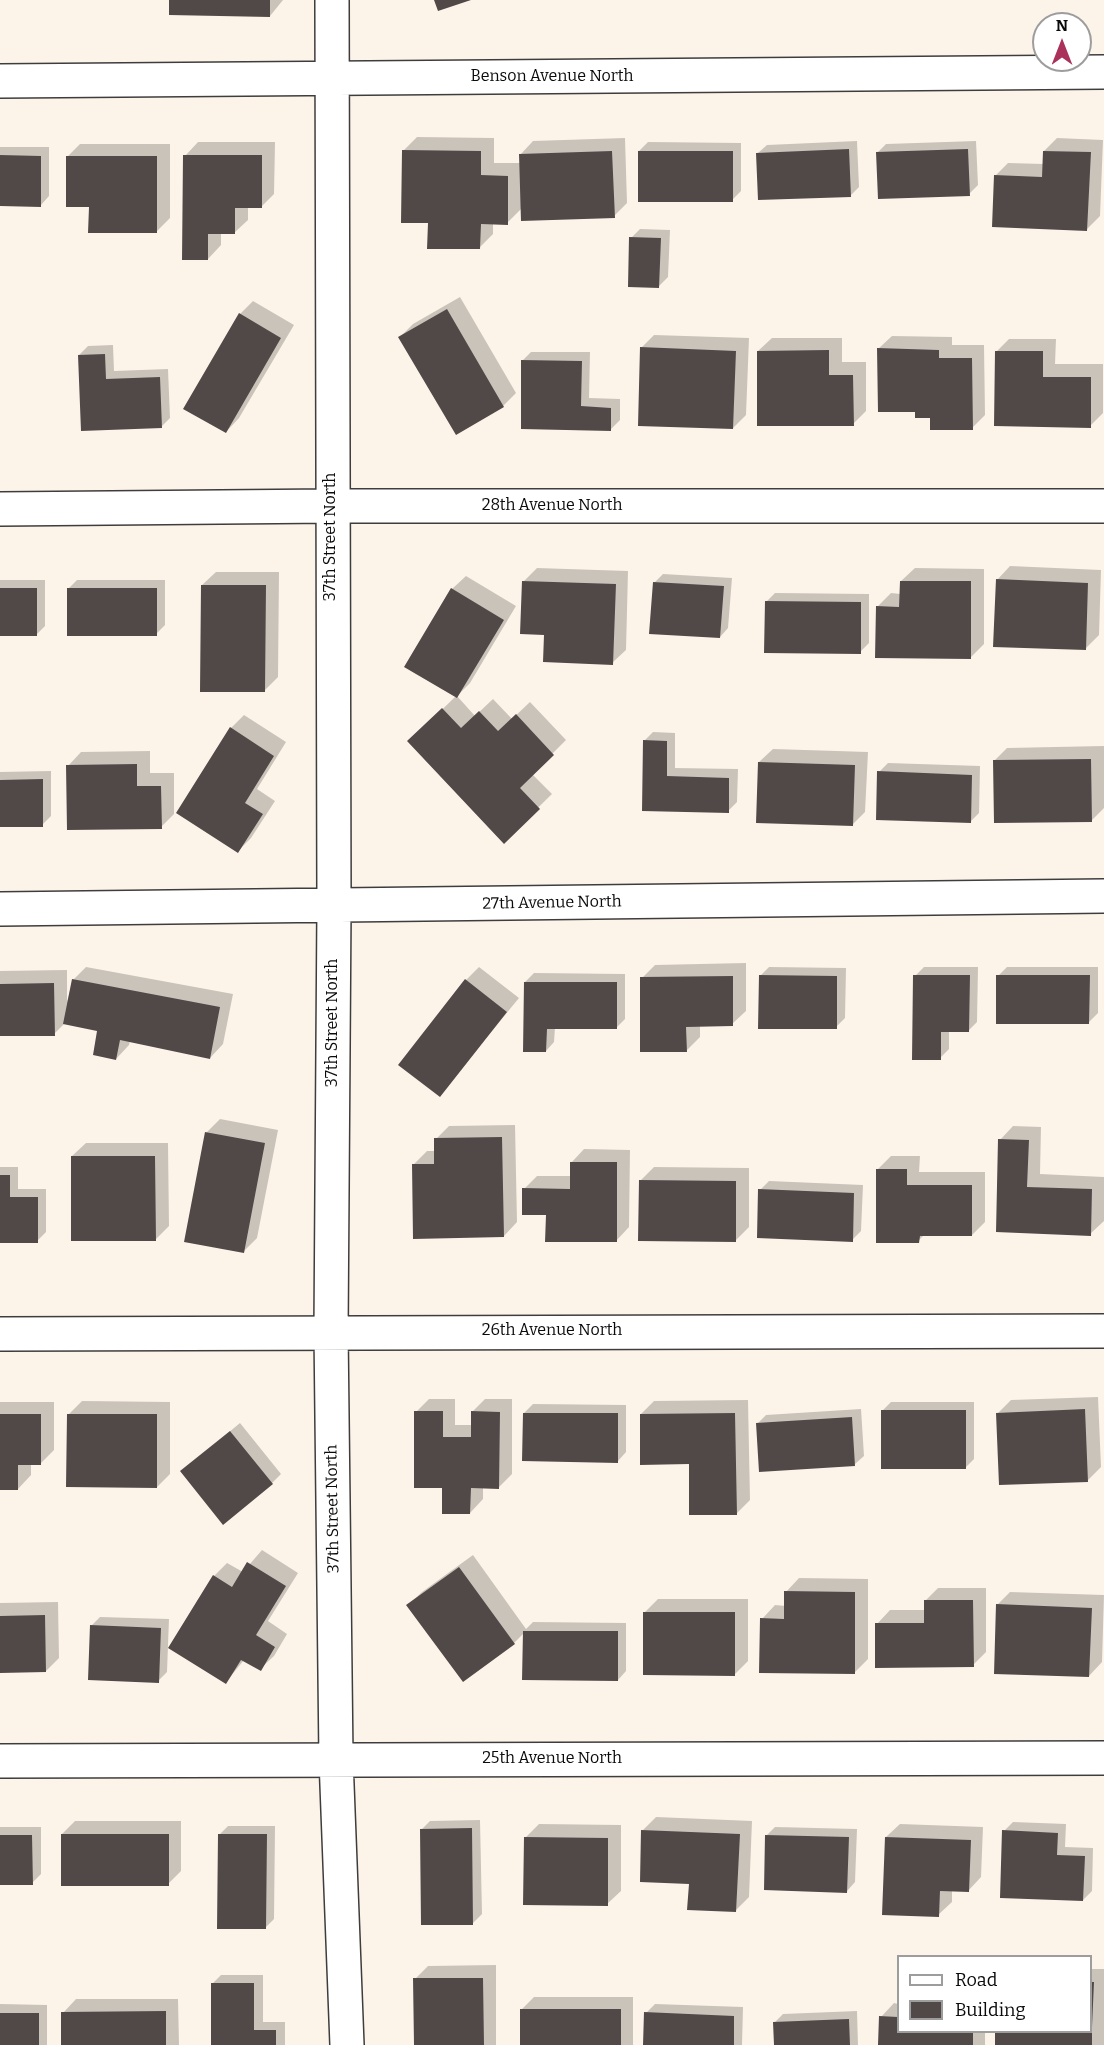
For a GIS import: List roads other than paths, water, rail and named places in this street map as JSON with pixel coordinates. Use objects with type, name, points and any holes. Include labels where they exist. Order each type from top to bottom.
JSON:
[{"type":"street","name":"37th Street North","points":[[332,0],[331,506],[334,906],[331,1331],[336,1759],[347,2045]]},
{"type":"street","name":"Benson Avenue North","points":[[0,81],[1104,72]]},
{"type":"street","name":"28th Avenue North","points":[[0,509],[331,506],[1104,506]]},
{"type":"street","name":"27th Avenue North","points":[[0,909],[1104,896]]},
{"type":"street","name":"26th Avenue North","points":[[0,1334],[331,1331],[1104,1331]]},
{"type":"street","name":"25th Avenue North","points":[[0,1761],[1104,1758]]}]
